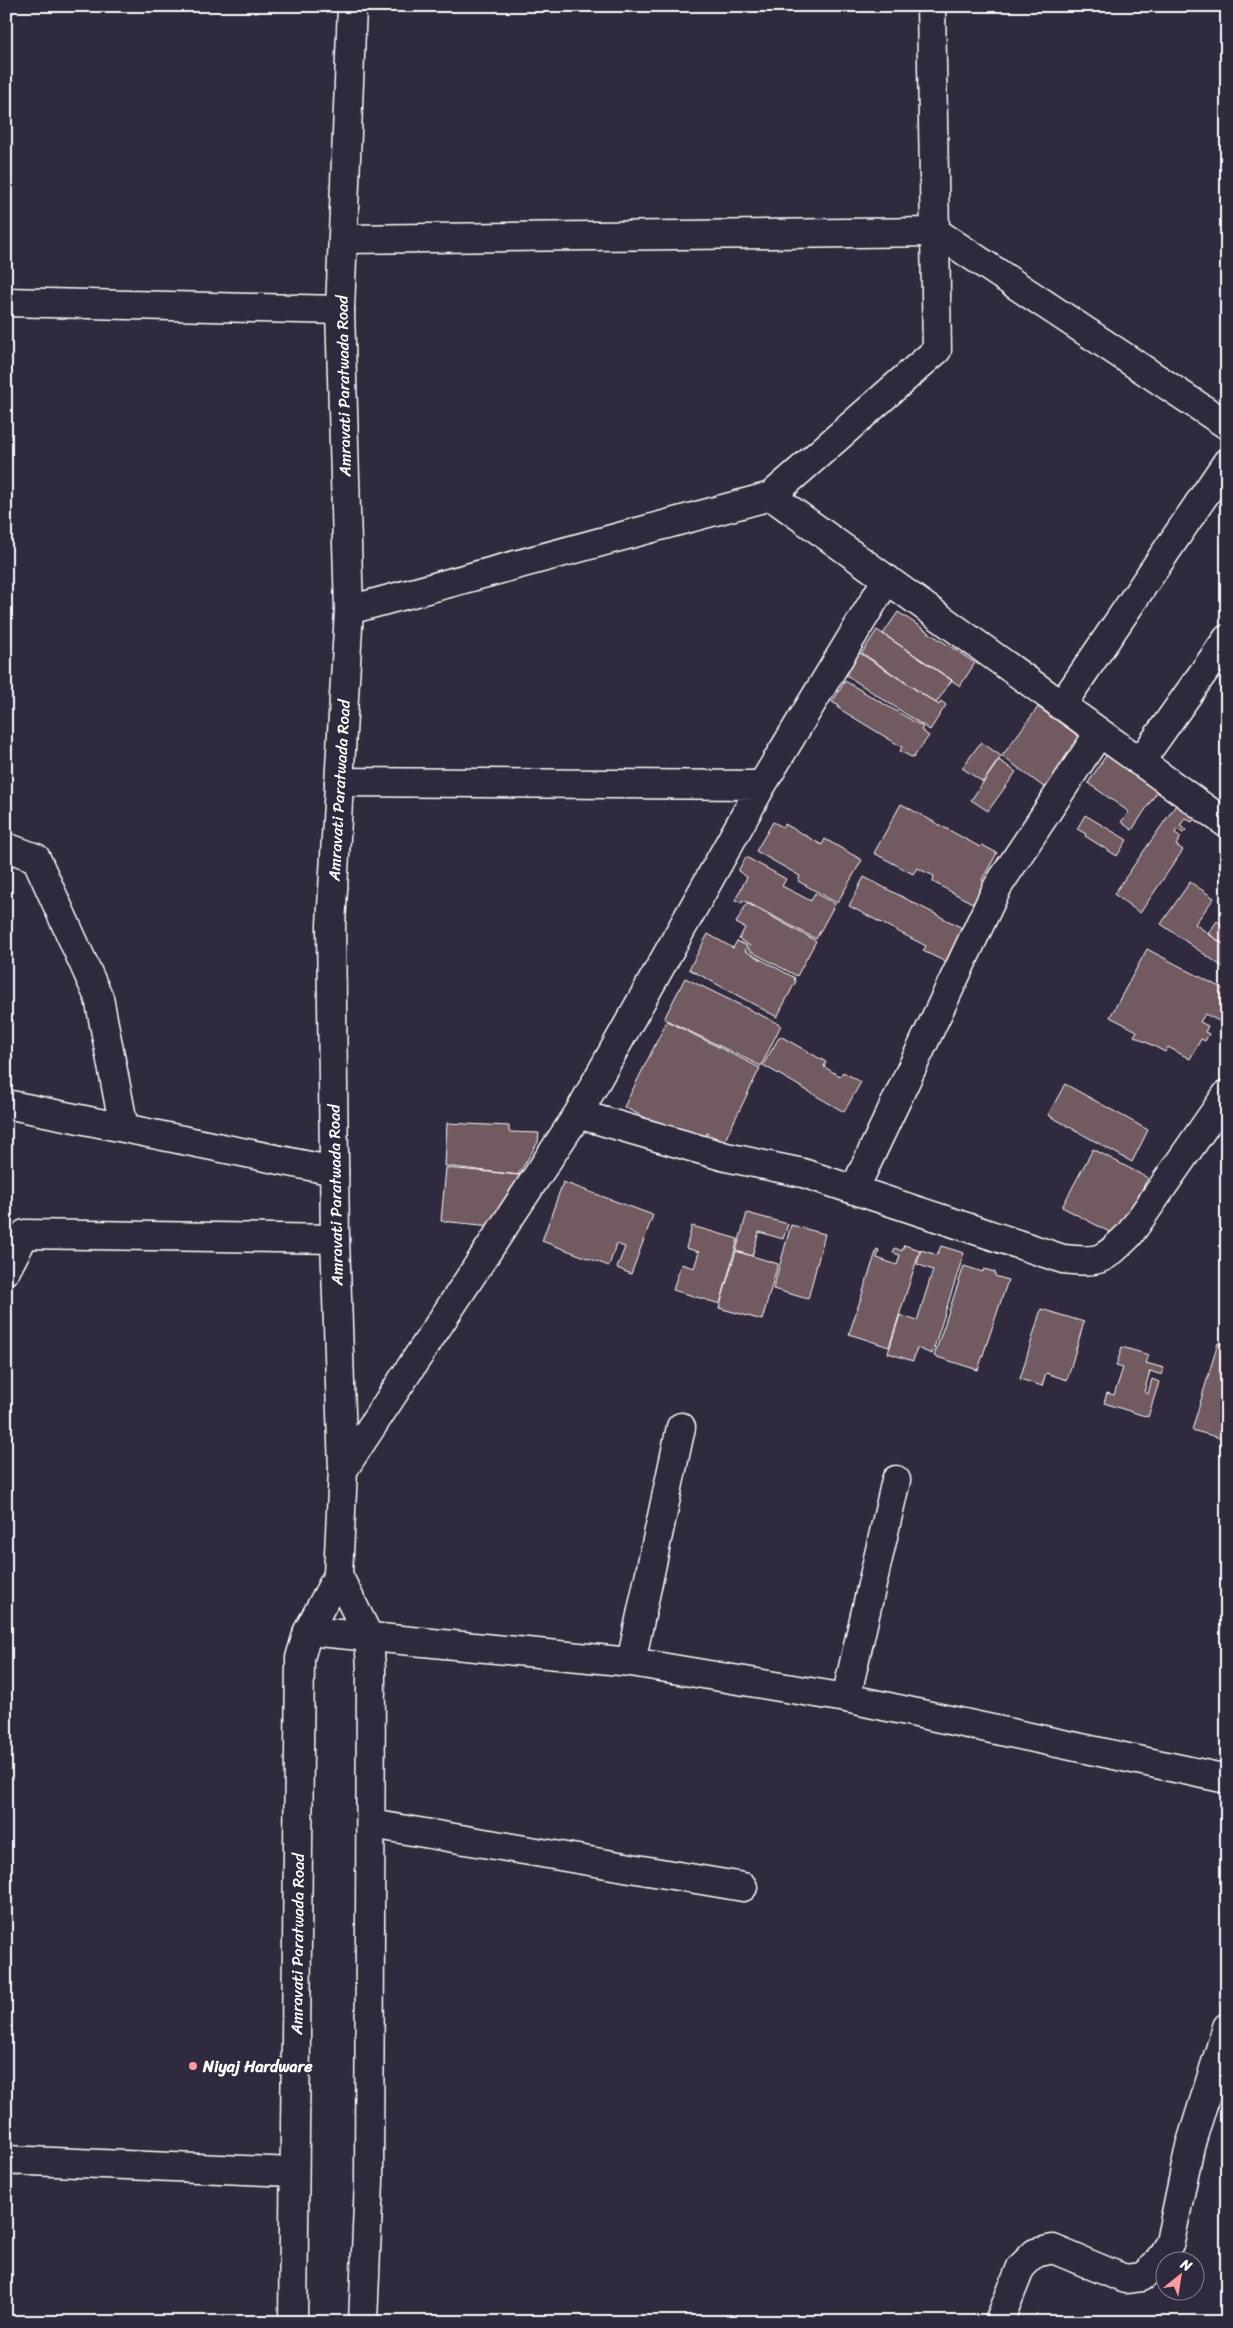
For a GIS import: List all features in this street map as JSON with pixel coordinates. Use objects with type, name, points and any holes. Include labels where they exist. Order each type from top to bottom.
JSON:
[{"type":"street","name":"Amravati Paratwada Road","points":[[293,2322],[293,2172],[300,1658],[308,1632],[338,1575],[343,1470],[335,1239],[332,925],[349,610],[340,310],[352,6]]},
{"type":"street","points":[[349,610],[772,496],[937,350],[931,6]]},
{"type":"street","points":[[343,239],[936,232],[1227,425]]},
{"type":"street","points":[[6,302],[340,310]]},
{"type":"street","points":[[1061,706],[1227,462]]},
{"type":"street","points":[[772,496],[1227,824]]},
{"type":"street","points":[[343,1470],[578,1114],[762,785],[887,579]]},
{"type":"street","points":[[1140,762],[1227,639]]},
{"type":"street","points":[[854,1190],[998,886],[1099,733]]},
{"type":"street","points":[[339,782],[762,785]]},
{"type":"street","points":[[6,847],[36,858],[99,998],[124,1128]]},
{"type":"street","points":[[578,1114],[726,1157],[803,1173],[1063,1259],[1093,1262],[1111,1253],[1129,1235],[1227,1094]]},
{"type":"street","points":[[6,1104],[334,1171]]},
{"type":"street","points":[[6,1270],[16,1227],[335,1239]]},
{"type":"street","points":[[631,1662],[681,1426]]},
{"type":"street","points":[[846,1698],[896,1480]]},
{"type":"street","name":"Amravati Paratwada Road","points":[[338,1575],[368,1637],[371,1669],[369,2181],[363,2322]]},
{"type":"street","points":[[308,1632],[631,1662],[846,1698],[1227,1779]]},
{"type":"street","points":[[371,1824],[743,1887]]},
{"type":"street","points":[[998,2322],[1021,2267],[1035,2254],[1053,2249],[1125,2279],[1142,2277],[1157,2264],[1170,2242],[1190,2146],[1227,2027]]},
{"type":"street","points":[[6,2160],[293,2172]]},
{"type":"building","points":[[898,612],[975,663],[960,686],[883,634]]},
{"type":"building","points":[[877,630],[952,680],[936,703],[862,653]]},
{"type":"building","points":[[851,647],[939,705],[941,701],[946,705],[930,730],[837,669]]},
{"type":"building","points":[[845,681],[923,727],[921,730],[929,736],[913,758],[900,751],[902,747],[838,708],[839,706],[832,702]]},
{"type":"building","points":[[1038,707],[1081,738],[1045,788],[1002,756]]},
{"type":"building","points":[[981,742],[1001,756],[983,782],[962,768]]},
{"type":"building","points":[[1107,754],[1159,789],[1132,830],[1121,822],[1129,812],[1088,783]]},
{"type":"building","points":[[999,760],[1016,772],[988,811],[971,800]]},
{"type":"building","points":[[1178,802],[1197,815],[1192,822],[1185,818],[1180,826],[1186,830],[1183,833],[1177,829],[1175,833],[1181,837],[1176,845],[1183,850],[1140,913],[1114,894]]},
{"type":"building","points":[[901,804],[980,847],[982,845],[997,853],[982,880],[985,883],[974,904],[933,882],[934,876],[917,868],[913,874],[874,853]]},
{"type":"building","points":[[1085,815],[1127,840],[1117,856],[1077,829]]},
{"type":"building","points":[[773,822],[783,827],[785,824],[822,845],[825,839],[862,860],[837,903],[798,881],[800,876],[756,851]]},
{"type":"building","points":[[746,857],[786,879],[782,886],[811,901],[815,893],[835,904],[816,939],[743,900],[742,903],[735,900],[747,877],[738,871]]},
{"type":"building","points":[[864,877],[966,930],[948,963],[923,951],[926,946],[849,906]]},
{"type":"building","points":[[1190,882],[1214,898],[1195,924],[1227,947],[1227,970],[1161,924]]},
{"type":"building","points":[[747,903],[816,941],[797,976],[748,950],[750,946],[739,939],[745,928],[736,923]]},
{"type":"building","points":[[1217,921],[1227,928],[1227,946],[1208,934]]},
{"type":"building","points":[[708,934],[733,948],[737,941],[747,946],[745,951],[795,978],[794,980],[796,981],[777,1017],[689,969]]},
{"type":"building","points":[[1147,949],[1227,991],[1227,1005],[1219,1021],[1205,1014],[1200,1022],[1208,1026],[1205,1032],[1209,1034],[1205,1041],[1201,1039],[1190,1059],[1168,1047],[1165,1052],[1134,1036],[1137,1031],[1110,1017]]},
{"type":"building","points":[[685,978],[781,1025],[761,1066],[664,1019]]},
{"type":"building","points":[[667,1021],[760,1068],[724,1142],[707,1133],[701,1146],[624,1107]]},
{"type":"building","points":[[780,1036],[826,1062],[824,1067],[840,1076],[843,1072],[861,1082],[844,1112],[763,1065]]},
{"type":"building","points":[[1065,1084],[1148,1130],[1132,1162],[1048,1115]]},
{"type":"building","points":[[447,1123],[509,1126],[509,1132],[539,1133],[538,1142],[518,1175],[445,1166]]},
{"type":"building","points":[[1093,1149],[1148,1178],[1117,1236],[1062,1207]]},
{"type":"building","points":[[446,1168],[521,1175],[519,1191],[491,1226],[441,1221]]},
{"type":"building","points":[[563,1182],[653,1215],[631,1274],[617,1268],[625,1247],[616,1244],[609,1266],[542,1241]]},
{"type":"building","points":[[747,1213],[788,1224],[783,1239],[759,1232],[752,1256],[736,1251]]},
{"type":"building","points":[[791,1225],[825,1234],[808,1299],[773,1289]]},
{"type":"building","points":[[692,1226],[738,1239],[720,1304],[673,1290],[681,1264],[694,1268],[699,1252],[686,1248]]},
{"type":"building","points":[[904,1245],[920,1250],[889,1347],[849,1334],[877,1249],[879,1250],[877,1258],[897,1265],[900,1255],[893,1253],[895,1248],[902,1251]]},
{"type":"building","points":[[941,1246],[964,1253],[932,1354],[917,1348],[913,1361],[888,1353],[900,1315],[917,1321],[933,1270],[917,1264],[921,1250],[937,1255]]},
{"type":"building","points":[[736,1251],[778,1264],[762,1320],[719,1308]]},
{"type":"building","points":[[964,1266],[983,1272],[984,1269],[995,1272],[995,1276],[1008,1280],[978,1370],[934,1356]]},
{"type":"building","points":[[1041,1309],[1084,1322],[1067,1380],[1046,1373],[1042,1386],[1020,1379]]},
{"type":"building","points":[[1218,1343],[1227,1345],[1227,1440],[1192,1430]]},
{"type":"building","points":[[1122,1347],[1149,1355],[1146,1363],[1164,1368],[1162,1375],[1150,1371],[1144,1392],[1148,1394],[1152,1379],[1159,1382],[1148,1417],[1104,1403],[1107,1393],[1114,1395],[1123,1368],[1116,1366]]},
{"type":"place","name":"Niyaj Hardware","points":[[193,2066]]}]
